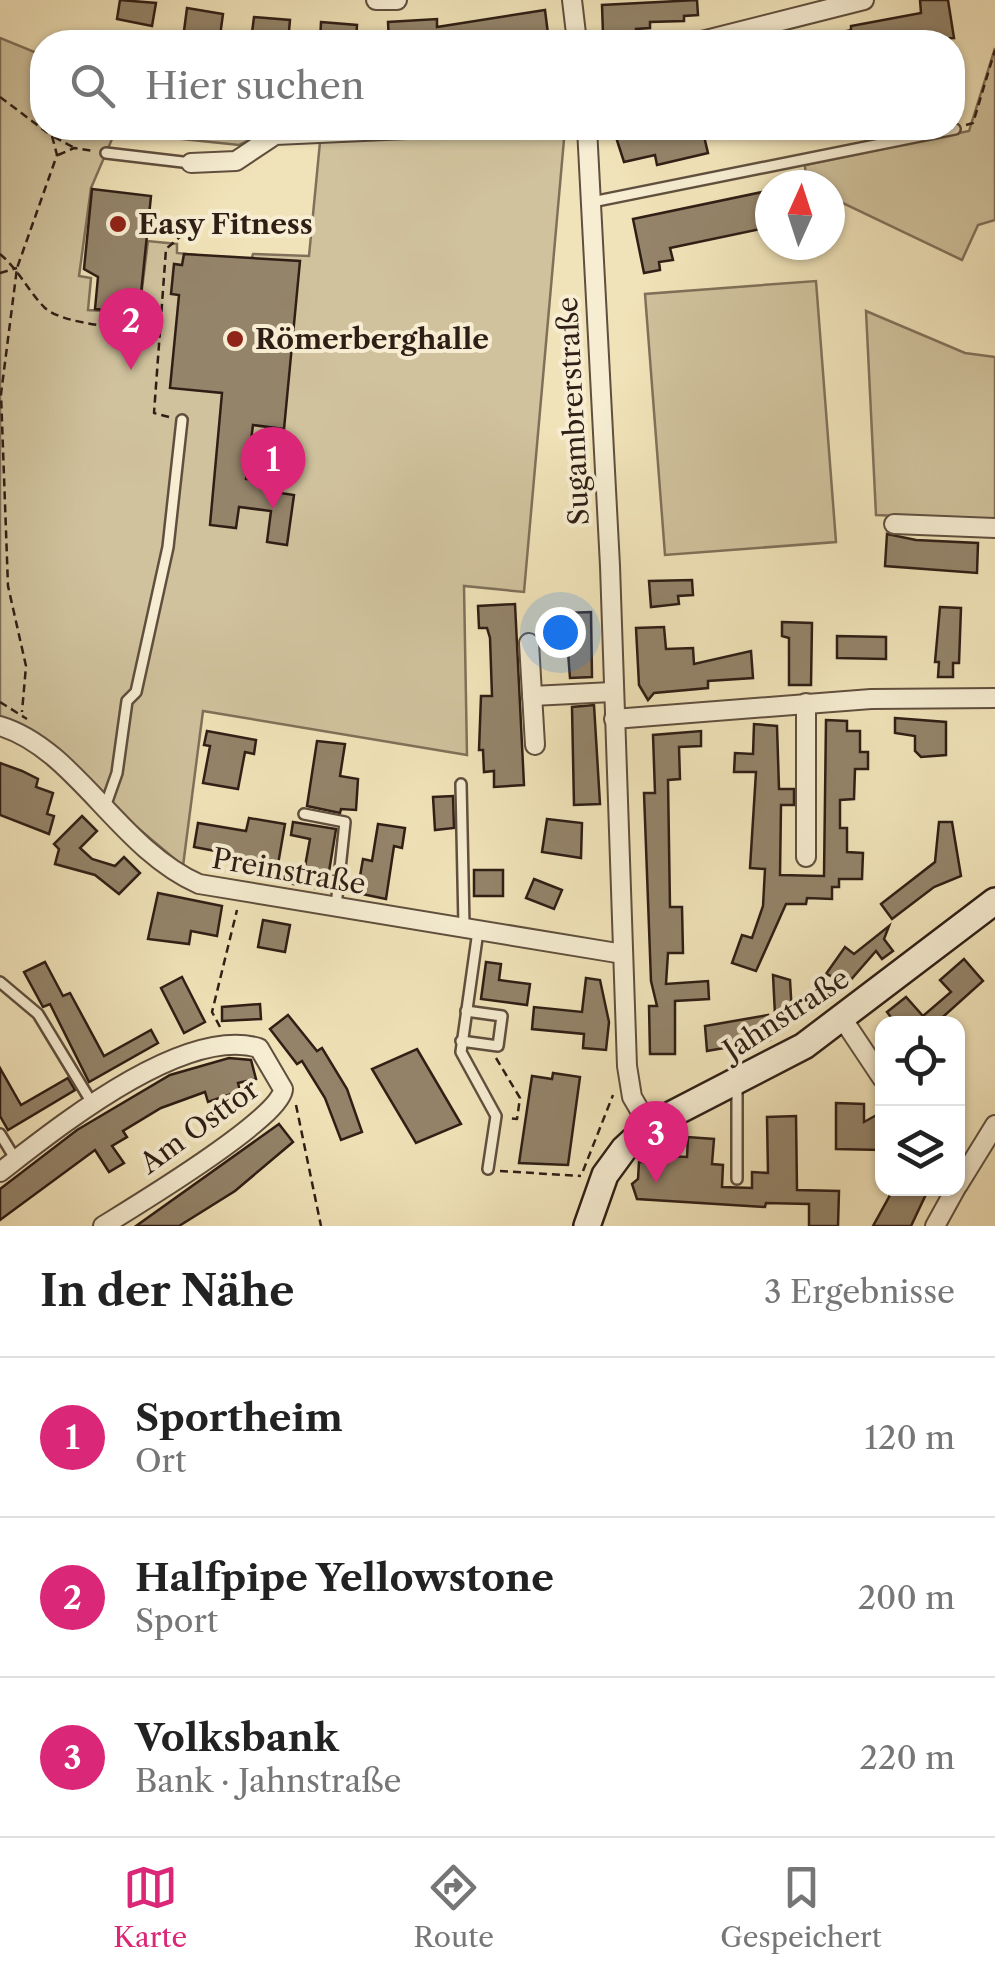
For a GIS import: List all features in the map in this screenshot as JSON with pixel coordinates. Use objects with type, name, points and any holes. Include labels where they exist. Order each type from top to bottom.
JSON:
[{"type":"main road","name":"Jahnstraße","points":[[586,1226],[604,1176],[617,1156],[649,1126],[737,1082],[842,1018],[995,900]]},
{"type":"street","points":[[376,0],[397,0]]},
{"type":"street","points":[[572,0],[576,30]]},
{"type":"street","points":[[745,30],[864,0]]},
{"type":"street","points":[[191,163],[236,162],[266,140]]},
{"type":"street","name":"Sugambrerstraße","points":[[587,140],[610,566],[628,1082],[649,1126]]},
{"type":"street","points":[[894,524],[995,528]]},
{"type":"street","points":[[529,643],[535,745]]},
{"type":"street","points":[[532,696],[612,692]]},
{"type":"street","points":[[614,719],[806,704],[995,698]]},
{"type":"street","points":[[806,704],[806,857]]},
{"type":"street","name":"Preinstraße","points":[[0,726],[31,736],[104,810],[180,876],[240,892],[336,909],[623,954]]},
{"type":"street","points":[[842,1018],[875,1068]]},
{"type":"street","name":"Am Osttor","points":[[0,1172],[92,1104],[151,1070],[224,1048],[259,1048],[284,1094],[279,1103],[214,1153],[102,1226]]},
{"type":"street","points":[[965,1171],[995,1124]]},
{"type":"street","points":[[965,1146],[974,1153]]},
{"type":"street","points":[[935,1226],[952,1196]]},
{"type":"lane","points":[[590,202],[900,140]]},
{"type":"lane","points":[[106,153],[191,163]]},
{"type":"lane","points":[[104,810],[117,773],[127,700],[136,692],[168,547],[182,420]]},
{"type":"lane","points":[[461,784],[471,930],[461,1041],[463,1059],[496,1116],[488,1169]]},
{"type":"lane","points":[[304,814],[345,822],[336,909]]},
{"type":"lane","points":[[0,982],[38,1014],[92,1104]]},
{"type":"lane","points":[[461,1041],[498,1046],[502,1016],[466,1011]]},
{"type":"lane","points":[[737,1082],[737,1179]]},
{"type":"lane","points":[[0,1134],[16,1160]]},
{"type":"path","points":[[965,126],[973,123],[995,50]]},
{"type":"path","points":[[0,97],[30,120]]},
{"type":"path","points":[[0,702],[22,712],[26,666],[8,586],[2,394],[17,268],[57,155],[53,140]]},
{"type":"path","points":[[59,140],[74,148],[106,153]]},
{"type":"path","points":[[57,155],[74,148]]},
{"type":"path","points":[[182,420],[154,414],[166,249],[188,230]]},
{"type":"path","points":[[0,254],[17,268],[47,310],[82,322],[161,331]]},
{"type":"path","points":[[0,273],[17,268]]},
{"type":"path","points":[[224,1048],[212,1012],[240,892]]},
{"type":"path","points":[[496,1116],[517,1119],[520,1098],[499,1063]]},
{"type":"path","points":[[578,1189],[594,1133],[616,1089],[628,1082]]},
{"type":"path","points":[[284,1094],[295,1103],[321,1226]]},
{"type":"path","points":[[488,1169],[581,1176]]},
{"type":"shaded area","points":[[0,38],[30,50],[30,140],[112,140],[91,188],[79,276],[91,278],[88,310],[139,313],[148,241],[177,244],[177,253],[251,261],[253,254],[309,256],[320,142],[564,140],[524,592],[464,586],[467,755],[203,711],[183,866],[95,792],[0,722]]},
{"type":"shaded area","points":[[995,48],[995,220],[978,225],[962,260],[845,204],[845,170],[805,170],[805,165],[926,140],[965,140],[965,132],[969,131]]},
{"type":"shaded area","points":[[191,140],[250,140],[239,145]]},
{"type":"shaded area","points":[[816,281],[836,542],[665,555],[645,294]]},
{"type":"shaded area","points":[[866,311],[965,353],[995,357],[995,520],[876,515]]},
{"type":"building","points":[[120,0],[156,3],[152,26],[117,19]]},
{"type":"building","points":[[697,0],[698,15],[684,16],[684,21],[650,22],[650,28],[603,30],[602,5]]},
{"type":"building","points":[[920,0],[948,0],[953,30],[851,30],[851,26],[921,13]]},
{"type":"building","points":[[187,8],[223,14],[221,30],[184,30]]},
{"type":"building","points":[[545,10],[548,30],[388,30],[388,22],[437,19],[437,27]]},
{"type":"building","points":[[254,17],[290,20],[289,30],[252,30]]},
{"type":"building","points":[[321,22],[357,25],[357,30],[321,30]]},
{"type":"building","points":[[617,140],[705,140],[708,153],[657,165],[655,155],[624,162]]},
{"type":"building","points":[[92,189],[151,196],[139,313],[95,309],[98,277],[84,269]]},
{"type":"building","points":[[755,194],[755,230],[670,248],[673,260],[659,262],[660,270],[644,273],[633,219]]},
{"type":"building","name":"Römerberghalle","points":[[184,254],[300,261],[284,429],[253,425],[246,479],[275,482],[274,492],[294,495],[287,545],[267,542],[271,511],[239,507],[236,528],[210,525],[222,393],[170,388],[179,295],[171,294],[174,264],[182,265]]},
{"type":"building","points":[[887,534],[916,540],[978,543],[977,573],[885,566]]},
{"type":"building","points":[[692,580],[693,595],[678,596],[679,604],[651,607],[649,581]]},
{"type":"building","points":[[515,604],[524,785],[494,787],[494,771],[484,772],[483,750],[479,750],[481,696],[492,696],[490,638],[487,628],[479,628],[478,606]]},
{"type":"building","points":[[940,607],[961,608],[959,663],[953,663],[953,677],[938,677],[939,662],[935,662]]},
{"type":"building","points":[[591,612],[592,677],[570,678],[565,613]]},
{"type":"building","points":[[782,622],[812,623],[811,685],[789,685],[789,638],[782,636]]},
{"type":"building","points":[[664,627],[666,649],[693,648],[694,664],[751,651],[753,678],[708,681],[708,688],[654,693],[648,700],[639,685],[636,628]]},
{"type":"building","points":[[837,636],[886,637],[886,659],[837,658]]},
{"type":"building","points":[[594,705],[600,804],[574,805],[572,707]]},
{"type":"building","points":[[895,718],[946,722],[946,755],[921,757],[915,751],[915,736],[895,733]]},
{"type":"building","points":[[826,720],[847,721],[847,731],[860,731],[860,752],[868,752],[868,769],[855,769],[854,799],[840,800],[840,828],[847,828],[847,852],[863,853],[862,879],[839,879],[839,887],[832,887],[832,899],[807,898],[806,904],[786,904],[756,971],[732,963],[742,935],[752,938],[763,906],[765,869],[750,868],[756,772],[734,772],[735,753],[753,754],[754,724],[777,726],[779,789],[794,789],[794,805],[781,805],[780,875],[824,876]]},
{"type":"building","points":[[207,731],[256,740],[254,754],[245,752],[238,789],[203,783],[210,746],[204,745]]},
{"type":"building","points":[[701,731],[701,746],[679,747],[680,779],[668,780],[670,907],[682,907],[683,953],[668,953],[666,984],[708,981],[709,999],[675,1001],[675,1054],[650,1054],[649,1006],[657,1006],[651,981],[644,793],[655,793],[653,735]]},
{"type":"building","points":[[317,741],[345,744],[340,776],[358,779],[356,810],[341,809],[340,813],[307,806]]},
{"type":"building","points":[[0,763],[38,779],[36,787],[53,793],[47,814],[54,816],[49,834],[0,815]]},
{"type":"building","points":[[453,796],[454,828],[435,830],[433,797]]},
{"type":"building","points":[[82,816],[97,831],[80,848],[92,859],[115,866],[124,857],[140,873],[119,894],[95,875],[55,864],[59,849],[54,844]]},
{"type":"building","points":[[249,818],[285,824],[277,870],[240,864],[242,856],[194,847],[198,823],[246,831]]},
{"type":"building","points":[[547,819],[582,823],[581,858],[542,852]]},
{"type":"building","points":[[293,822],[336,829],[326,890],[288,883],[290,869],[304,872],[310,839],[291,835]]},
{"type":"building","points":[[939,822],[952,822],[961,876],[934,887],[892,919],[881,904],[935,862]]},
{"type":"building","points":[[378,824],[405,828],[402,848],[394,846],[386,899],[357,893],[363,859],[372,861]]},
{"type":"building","points":[[474,870],[503,870],[503,896],[474,896]]},
{"type":"building","points":[[534,879],[562,890],[554,909],[526,898]]},
{"type":"building","points":[[158,893],[222,906],[217,936],[191,931],[189,944],[148,939]]},
{"type":"building","points":[[263,920],[290,925],[285,952],[258,947]]},
{"type":"building","points":[[889,926],[884,939],[893,951],[882,959],[876,951],[848,983],[826,974],[845,947],[854,954]]},
{"type":"building","points":[[964,959],[983,981],[944,1016],[923,1016],[951,992],[940,980]]},
{"type":"building","points":[[45,962],[63,996],[70,993],[104,1056],[151,1030],[158,1043],[89,1082],[50,1004],[43,1007],[24,972]]},
{"type":"building","points":[[486,962],[501,964],[499,980],[530,984],[527,1005],[481,999]]},
{"type":"building","points":[[773,975],[790,980],[792,1014],[775,1015]]},
{"type":"building","points":[[182,977],[205,1022],[184,1033],[161,988]]},
{"type":"building","points":[[586,978],[600,980],[609,1022],[606,1050],[583,1048],[584,1034],[532,1029],[534,1007],[582,1012]]},
{"type":"building","points":[[906,997],[923,1016],[890,1016],[887,1012]]},
{"type":"building","points":[[260,1004],[261,1019],[222,1021],[222,1007]]},
{"type":"building","points":[[288,1015],[317,1051],[322,1048],[347,1089],[362,1132],[341,1140],[325,1098],[302,1061],[297,1064],[270,1029]]},
{"type":"building","points":[[768,1015],[770,1040],[707,1051],[705,1026]]},
{"type":"building","points":[[417,1049],[461,1124],[416,1143],[372,1069]]},
{"type":"building","points":[[229,1058],[251,1060],[256,1079],[238,1083],[240,1091],[208,1102],[205,1092],[161,1108],[123,1131],[127,1137],[112,1146],[124,1163],[109,1172],[95,1150],[0,1220],[0,1189],[77,1130],[170,1075]]},
{"type":"building","points":[[0,1068],[21,1105],[68,1078],[75,1090],[8,1130],[0,1116]]},
{"type":"building","points":[[553,1073],[580,1077],[568,1165],[519,1163],[532,1076],[552,1079]]},
{"type":"building","points":[[836,1103],[864,1104],[864,1122],[875,1116],[875,1150],[836,1149]]},
{"type":"building","points":[[796,1116],[797,1190],[839,1191],[838,1226],[809,1226],[809,1204],[766,1203],[765,1207],[637,1199],[632,1184],[638,1179],[639,1162],[649,1162],[650,1155],[687,1157],[688,1137],[714,1139],[712,1164],[723,1165],[722,1187],[752,1188],[752,1172],[768,1173],[767,1117]]},
{"type":"building","points":[[279,1124],[293,1142],[235,1191],[179,1226],[136,1226]]},
{"type":"building","points":[[890,1196],[925,1196],[911,1226],[873,1226]]},
{"type":"place","name":"Easy Fitness","points":[[118,224]]},
{"type":"place","name":"Römerberghalle","points":[[235,339]]},
{"type":"place","name":"Halfpipe Yellowstone","points":[[131,370]]},
{"type":"place","name":"Sportheim","points":[[273,509]]},
{"type":"place","name":"Volksbank","points":[[656,1183]]}]
